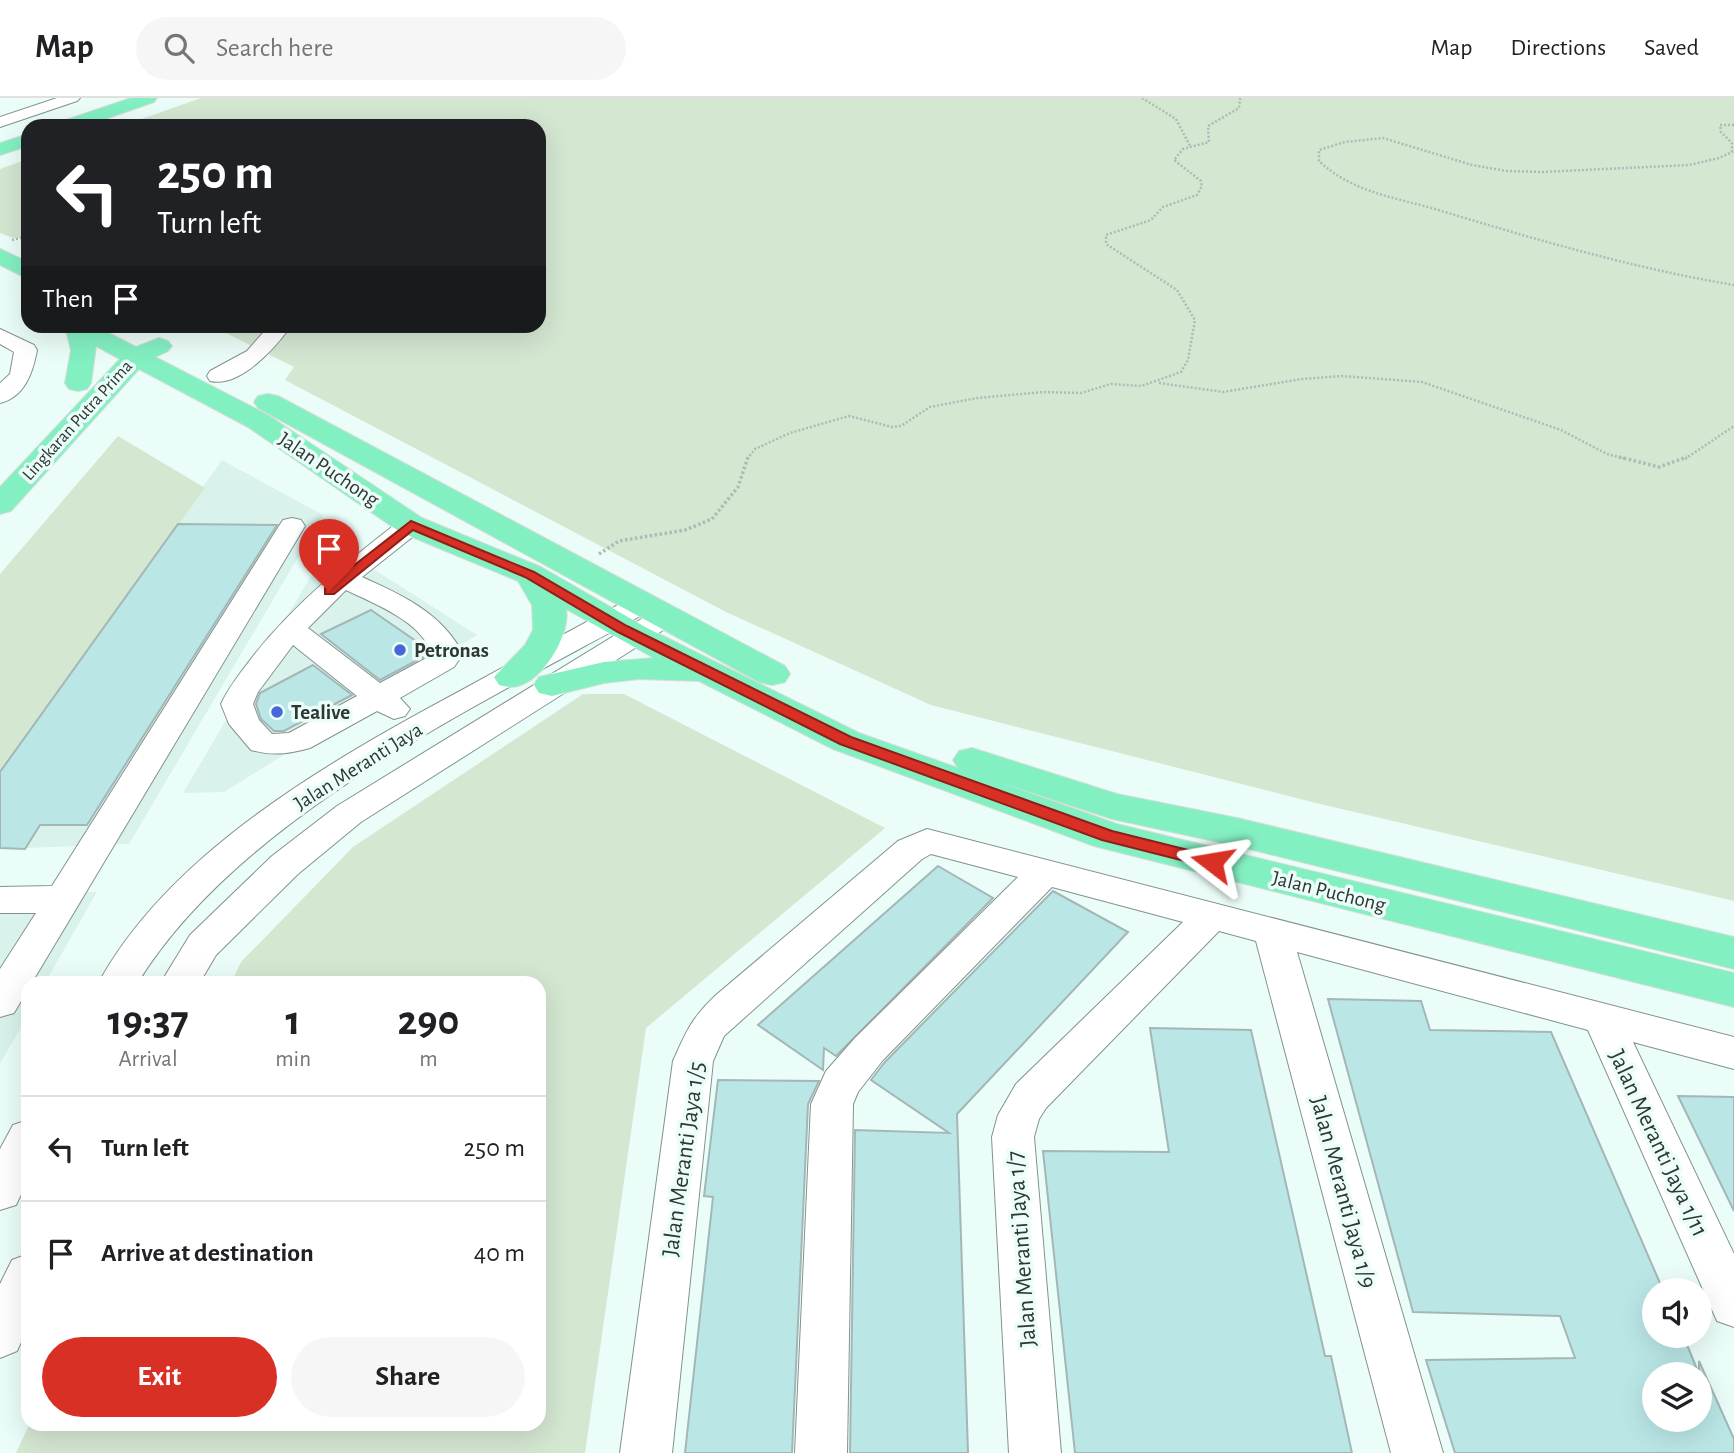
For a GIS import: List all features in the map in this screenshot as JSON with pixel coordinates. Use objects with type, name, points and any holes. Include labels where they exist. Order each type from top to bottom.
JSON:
[{"type":"main road","points":[[91,119],[157,100]]},
{"type":"main road","points":[[111,119],[157,100]]},
{"type":"main road","points":[[0,149],[21,142]]},
{"type":"main road","points":[[0,159],[21,152]]},
{"type":"main road","points":[[0,256],[21,268]]},
{"type":"main road","points":[[80,333],[84,350],[85,394]]},
{"type":"main road","name":"Jalan Puchong","points":[[92,333],[137,355],[216,387],[578,569],[639,619],[722,677],[846,741],[1108,836],[1734,990]]},
{"type":"main road","name":"Lingkaran Putra Prima","points":[[17,447],[137,355]]},
{"type":"main road","name":"Jalan Puchong","points":[[216,387],[258,421],[411,524],[639,619],[872,724],[1112,806],[1237,832],[1734,953]]},
{"type":"main road","name":"Lingkaran Putra Prima","points":[[0,505],[85,394]]},
{"type":"main road","points":[[512,677],[533,657],[549,635],[552,613],[545,595],[530,574]]},
{"type":"main road","points":[[552,685],[596,672],[639,668],[722,677]]},
{"type":"street","points":[[0,122],[72,98]]},
{"type":"street","points":[[216,387],[255,356],[274,333]]},
{"type":"street","points":[[0,396],[21,376],[26,349],[5,342]]},
{"type":"street","points":[[343,578],[397,606],[431,628],[444,642],[448,654],[443,661],[299,741],[279,745],[262,743],[246,724],[237,704],[243,690],[290,629],[343,578],[411,524]]},
{"type":"street","points":[[0,1002],[292,526]]},
{"type":"street","name":"Jalan Meranti Jaya","points":[[122,976],[144,942],[220,862],[323,784],[418,727],[512,677],[639,619]]},
{"type":"street","name":"Jalan Meranti Jaya","points":[[184,976],[203,945],[285,866],[349,814],[552,685],[639,619]]},
{"type":"street","points":[[290,629],[418,727]]},
{"type":"street","name":"Jalan Meranti Jaya 1/5","points":[[646,1453],[693,1061],[708,1027],[910,850],[927,841],[1046,871]]},
{"type":"street","points":[[821,1453],[832,1104],[841,1083],[869,1049],[1046,871],[1734,1053]]},
{"type":"street","points":[[0,900],[63,899]]},
{"type":"street","name":"Jalan Meranti Jaya 1/7","points":[[1035,1453],[1013,1137],[1019,1115],[1031,1096],[1213,915]]},
{"type":"street","name":"Jalan Meranti Jaya 1/9","points":[[1272,931],[1417,1453]]},
{"type":"street","name":"Jalan Meranti Jaya 1/11","points":[[1602,1018],[1734,1306]]},
{"type":"street","points":[[0,1191],[21,1151]]},
{"type":"street","points":[[0,1335],[21,1290]]},
{"type":"path","points":[[1142,98],[1176,119],[1190,146]]},
{"type":"path","points":[[578,569],[619,541],[685,530],[712,519],[738,487],[745,461],[755,449],[790,433],[849,416],[881,426],[901,426],[930,407],[977,398],[1044,392],[1081,393],[1111,384],[1141,386],[1181,372],[1194,338],[1195,320],[1177,290],[1106,244],[1106,235],[1152,220],[1163,207],[1197,195],[1202,186],[1201,181],[1174,160],[1183,149],[1209,142],[1208,126],[1239,108],[1240,98]]},
{"type":"path","points":[[1734,125],[1720,125],[1721,132],[1732,143],[1732,152],[1721,159],[1682,165],[1540,174],[1474,166],[1396,138],[1375,136],[1349,139],[1319,150],[1319,161],[1332,176],[1395,200],[1432,208],[1635,267],[1734,285]]},
{"type":"path","points":[[1158,382],[1223,392],[1302,379],[1342,376],[1422,382],[1561,430],[1607,454],[1659,467],[1681,461],[1734,426]]},
{"type":"shaded area","points":[[201,98],[1734,98],[1734,901],[1312,802],[931,705],[726,612],[285,380],[294,367],[226,333],[546,333],[546,119],[142,119]]},
{"type":"shaded area","points":[[21,162],[21,237],[13,238],[0,233],[0,169]]},
{"type":"shaded area","points":[[118,436],[205,488],[0,773],[0,574]]},
{"type":"shaded area","points":[[222,460],[323,515],[129,844],[0,849],[0,769]]},
{"type":"shaded area","points":[[331,542],[477,635],[224,792],[183,793]]},
{"type":"shaded area","points":[[583,694],[624,694],[885,828],[646,1028],[585,1453],[16,1453],[26,1431],[546,1431],[546,976],[234,976],[241,962],[353,847]]},
{"type":"shaded area","points":[[0,892],[97,892],[49,976],[21,976],[21,1027],[0,1064]]},
{"type":"building","points":[[178,524],[277,525],[87,825],[40,825],[25,849],[0,848],[0,772]]},
{"type":"building","points":[[371,610],[426,648],[429,654],[380,680],[321,634]]},
{"type":"building","points":[[313,665],[352,695],[284,731],[274,731],[261,719],[256,704],[260,693]]},
{"type":"building","points":[[938,866],[993,898],[836,1056],[824,1048],[823,1070],[758,1025]]},
{"type":"building","points":[[1053,891],[1128,932],[957,1114],[968,1453],[850,1453],[855,1130],[949,1133],[871,1080],[885,1062]]},
{"type":"building","points":[[1328,999],[1421,1001],[1430,1030],[1551,1032],[1658,1278],[1642,1278],[1642,1348],[1688,1348],[1694,1362],[1642,1362],[1642,1432],[1712,1432],[1712,1390],[1734,1439],[1734,1453],[1455,1453],[1426,1360],[1575,1358],[1560,1316],[1413,1312]]},
{"type":"building","points":[[1150,1028],[1251,1030],[1325,1356],[1331,1356],[1352,1453],[1075,1453],[1043,1151],[1169,1152]]},
{"type":"building","points":[[718,1080],[819,1081],[808,1104],[792,1453],[685,1453],[713,1197],[704,1196]]},
{"type":"building","points":[[1678,1096],[1734,1097],[1734,1211]]},
{"type":"place","name":"Petronas","points":[[400,650]]},
{"type":"place","name":"Tealive","points":[[277,712]]},
{"type":"route","points":[[329,591],[411,524],[530,574],[622,629],[846,741],[1108,836],[1212,862]]}]
